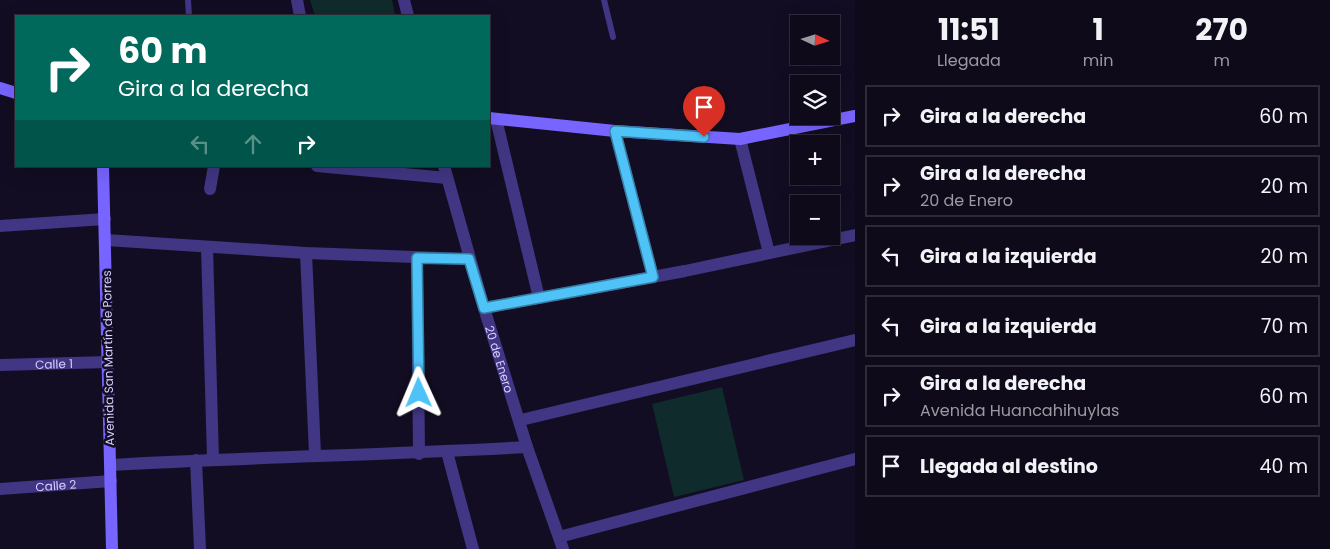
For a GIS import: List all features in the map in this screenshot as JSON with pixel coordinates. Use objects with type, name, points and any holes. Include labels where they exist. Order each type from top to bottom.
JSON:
[{"type":"street","points":[[297,0],[300,15]]},
{"type":"street","points":[[404,0],[408,15]]},
{"type":"street","points":[[0,87],[15,94]]},
{"type":"street","points":[[539,298],[493,119],[615,131],[740,139],[855,116]]},
{"type":"street","points":[[615,131],[653,277]]},
{"type":"street","points":[[740,139],[768,253]]},
{"type":"street","name":"Avenida San Martín de Porres","points":[[104,167],[112,549]]},
{"type":"street","points":[[210,189],[214,167]]},
{"type":"street","points":[[338,167],[446,172]]},
{"type":"street","name":"20 de Enero","points":[[446,172],[469,259],[521,420],[527,447],[561,543]]},
{"type":"street","points":[[0,226],[105,219]]},
{"type":"street","points":[[484,308],[653,277],[855,235]]},
{"type":"street","points":[[106,240],[306,253],[469,259]]},
{"type":"street","points":[[207,247],[213,459]]},
{"type":"street","points":[[306,253],[315,454]]},
{"type":"street","points":[[417,258],[419,454]]},
{"type":"street","points":[[521,420],[855,340]]},
{"type":"street","name":"Calle 1","points":[[0,365],[108,362]]},
{"type":"street","points":[[111,465],[315,454],[419,454],[527,447]]},
{"type":"street","points":[[448,452],[473,549]]},
{"type":"street","points":[[561,543],[855,459]]},
{"type":"street","points":[[196,460],[200,549]]},
{"type":"street","name":"Calle 2","points":[[0,489],[111,481]]},
{"type":"lane","points":[[188,0],[190,15]]},
{"type":"lane","points":[[604,0],[613,37]]},
{"type":"green space","points":[[310,0],[392,0],[395,14],[391,15],[315,15]]},
{"type":"green space","points":[[722,387],[744,480],[674,497],[652,404]]},
{"type":"route","points":[[419,393],[417,258],[469,259],[484,308],[653,277],[615,131],[704,137]]}]
